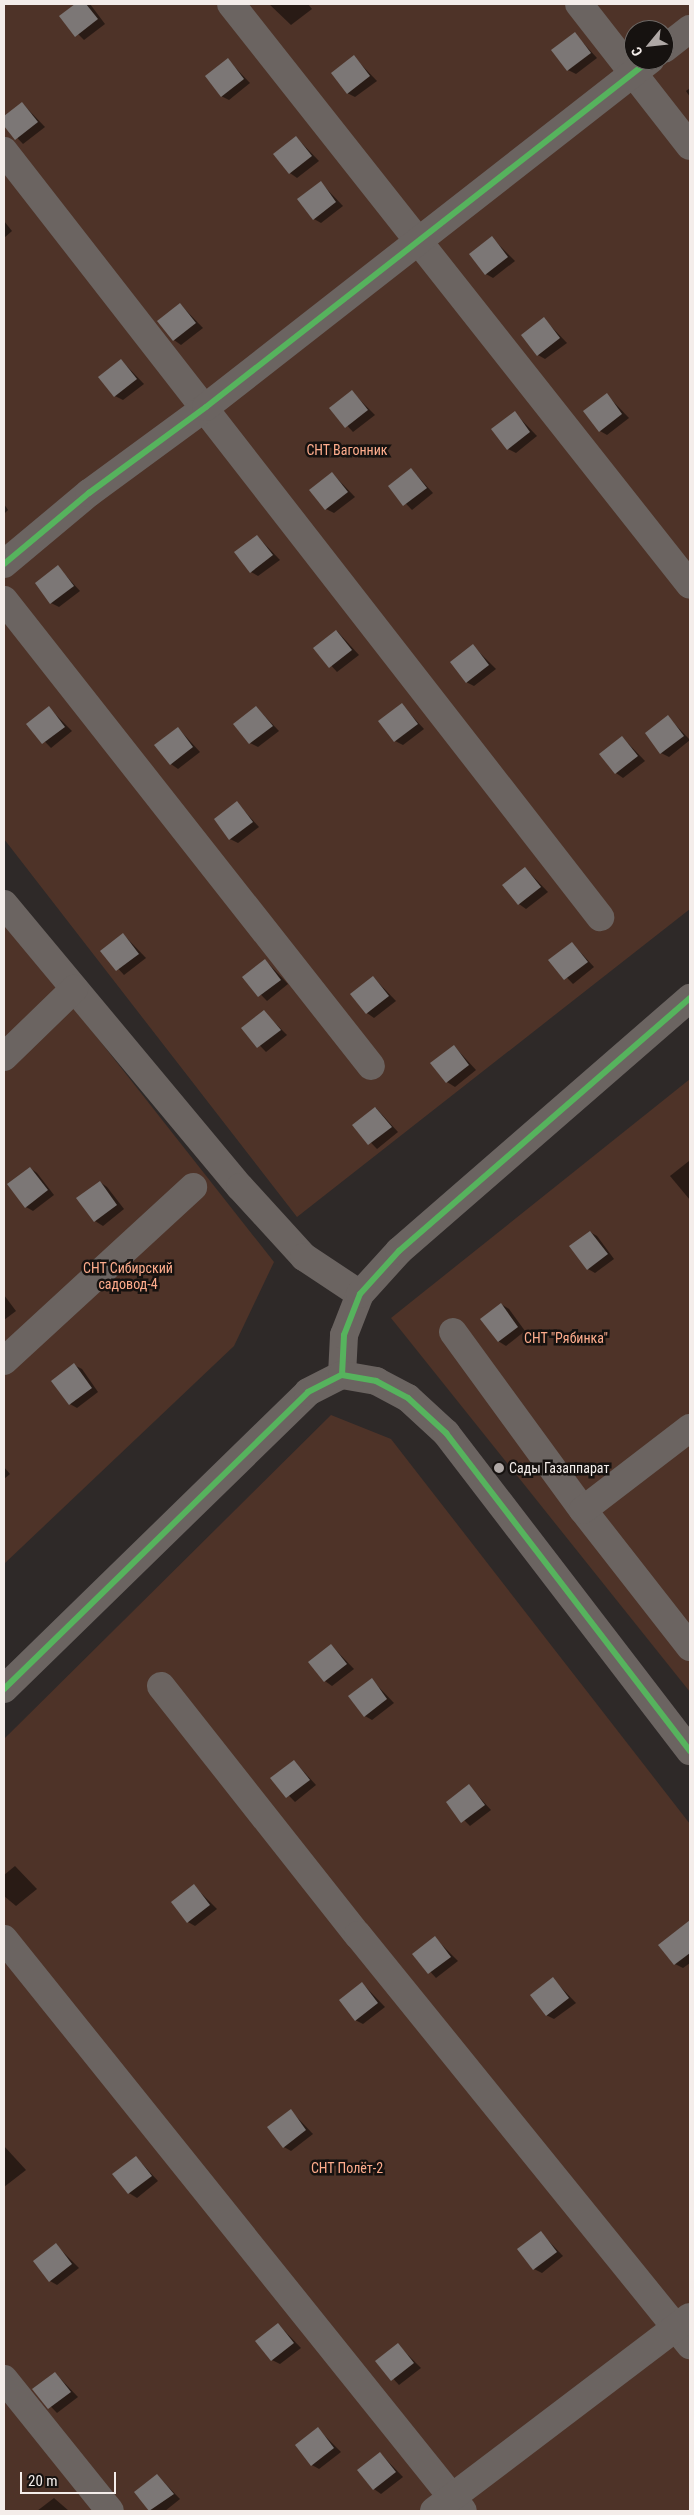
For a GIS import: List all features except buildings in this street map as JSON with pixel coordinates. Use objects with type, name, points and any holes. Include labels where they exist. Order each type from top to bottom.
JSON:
[{"type":"street","points":[[231,4],[690,585]]},
{"type":"street","points":[[579,4],[624,49]]},
{"type":"street","points":[[674,41],[690,28]]},
{"type":"street","points":[[4,564],[89,493],[206,408],[638,70]]},
{"type":"street","points":[[644,70],[690,146]]},
{"type":"street","points":[[4,151],[600,916]]},
{"type":"street","points":[[4,600],[371,1066]]},
{"type":"street","points":[[4,904],[240,1187],[304,1257],[360,1294]]},
{"type":"street","points":[[4,1057],[74,990]]},
{"type":"street","points":[[342,1375],[344,1335],[360,1294],[399,1251],[690,998]]},
{"type":"street","points":[[4,1361],[193,1187]]},
{"type":"street","points":[[453,1332],[583,1510],[690,1647]]},
{"type":"street","points":[[4,1689],[308,1392],[342,1375],[376,1381],[408,1398],[446,1434],[690,1751]]},
{"type":"street","points":[[583,1510],[690,1428]]},
{"type":"street","points":[[4,1939],[450,2507],[686,2330],[358,1935],[161,1686]]},
{"type":"street","points":[[4,2379],[110,2511]]},
{"type":"green space","name":"СНТ Вагонник","points":[[4,4],[690,4],[690,909],[297,1217],[4,839]]},
{"type":"green space","name":"СНТ Сибирский садовод-4","points":[[4,919],[274,1262],[234,1346],[4,1564]]},
{"type":"green space","name":"СНТ \"Рябинка\"","points":[[690,1079],[690,1692],[391,1318]]},
{"type":"green space","name":"СНТ Полёт-2","points":[[331,1415],[391,1439],[690,1824],[690,2511],[4,2511],[4,1739]]},
{"type":"cycle path","points":[[4,564],[89,493],[206,407],[637,70]]},
{"type":"cycle path","points":[[342,1375],[344,1335],[360,1294],[399,1251],[690,998]]},
{"type":"cycle path","points":[[4,1689],[308,1392],[342,1375],[376,1381],[408,1398],[446,1433],[690,1751]]},
{"type":"place","name":"Сады Газаппарат","points":[[499,1468]]}]
